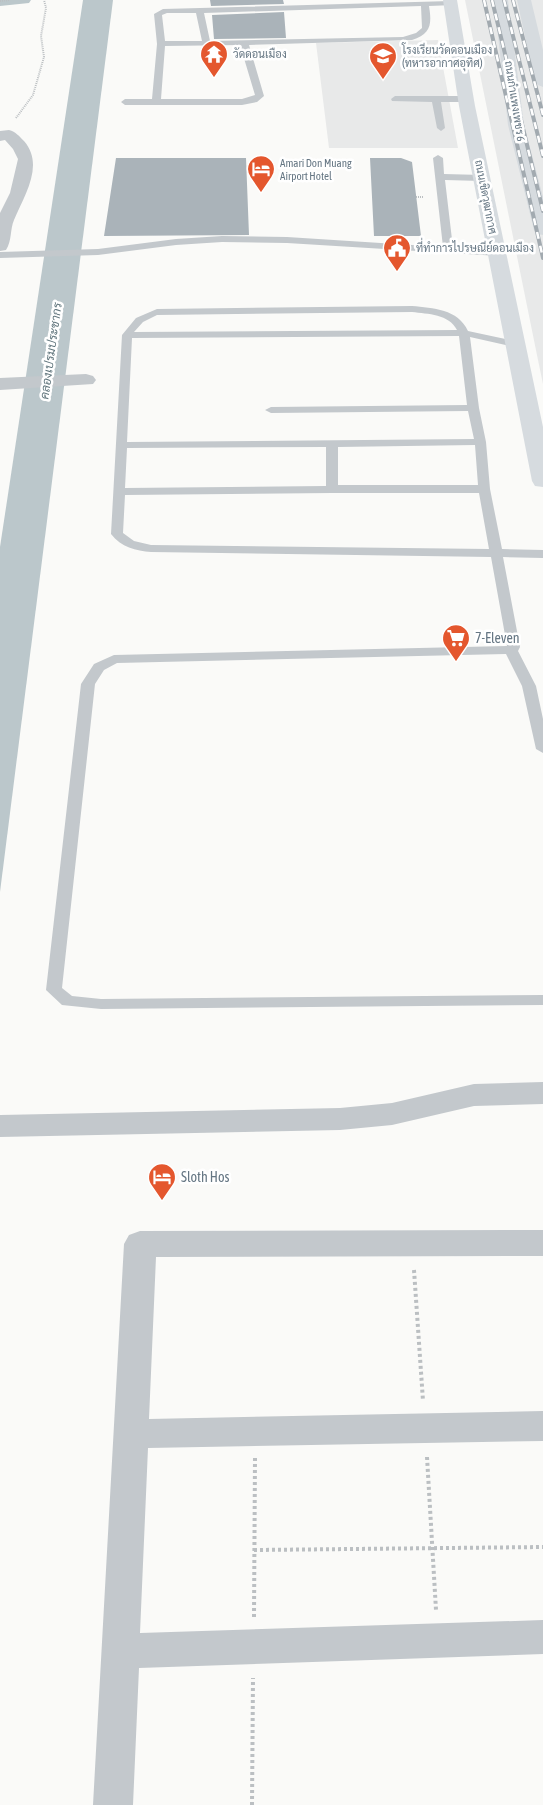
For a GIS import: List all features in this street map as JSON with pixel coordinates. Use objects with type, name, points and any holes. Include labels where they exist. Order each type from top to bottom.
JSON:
[{"type":"main road","name":"ถนนกำแพงเพชร 6","points":[[500,0],[516,125],[543,230]]},
{"type":"main road","points":[[524,0],[543,82]]},
{"type":"main road","name":"ถนนเชิดวุฒากาศ","points":[[450,2],[466,99],[482,178],[495,262],[538,431],[543,481]]},
{"type":"main road","points":[[521,366],[543,366]]},
{"type":"street","points":[[0,246],[4,222],[19,193],[26,158],[20,146],[5,136]]},
{"type":"street","points":[[0,384],[77,380]]},
{"type":"street","points":[[0,1126],[340,1119],[392,1114],[474,1095],[543,1092]]},
{"type":"street","points":[[113,1805],[140,1244],[543,1243]]},
{"type":"street","points":[[130,1434],[543,1426]]},
{"type":"street","points":[[119,1651],[543,1637]]},
{"type":"lane","points":[[156,102],[161,44],[158,14],[166,11],[346,3],[406,2],[425,4],[450,2]]},
{"type":"lane","points":[[161,44],[412,38],[425,31],[428,23],[425,4]]},
{"type":"lane","points":[[200,10],[206,43]]},
{"type":"lane","points":[[125,102],[242,102],[254,100],[260,96],[244,43]]},
{"type":"lane","points":[[395,99],[466,99]]},
{"type":"lane","points":[[436,100],[439,106],[441,128]]},
{"type":"lane","points":[[438,158],[438,177],[449,256]]},
{"type":"lane","points":[[438,177],[482,178]]},
{"type":"lane","points":[[0,255],[98,252],[176,242],[222,239],[287,240],[495,262]]},
{"type":"lane","points":[[301,249],[449,256]]},
{"type":"lane","points":[[511,650],[514,647],[495,553],[484,489],[480,442],[473,408],[464,332],[461,323],[449,315],[435,311],[412,309],[157,312],[143,315],[136,320],[127,335],[117,534],[124,542],[135,548],[495,553],[543,554]]},
{"type":"lane","points":[[127,335],[464,332],[515,344]]},
{"type":"lane","points":[[272,410],[473,408]]},
{"type":"lane","points":[[120,445],[480,442]]},
{"type":"lane","points":[[332,444],[332,490]]},
{"type":"lane","points":[[118,492],[484,489]]},
{"type":"lane","points":[[511,650],[529,686],[543,749]]},
{"type":"lane","points":[[511,650],[114,659],[99,667],[88,684],[54,990],[68,1001],[101,1004],[543,1000]]},
{"type":"path","points":[[0,1],[10,0]]},
{"type":"path","points":[[5,136],[33,95],[44,57],[41,36],[46,8],[44,0]]},
{"type":"path","points":[[254,1550],[543,1547]]},
{"type":"shaded area","points":[[465,0],[543,0],[543,384],[538,360]]},
{"type":"shaded area","name":"โรงเรียนวัดดอนเมือง (ทหารอากาศอุทิศ)","points":[[438,40],[458,148],[329,148],[316,43]]},
{"type":"water","name":"คลองเปรมประชากร","points":[[83,0],[113,0],[0,892],[0,547]]},
{"type":"building","points":[[210,0],[283,0],[284,4],[211,6]]},
{"type":"building","points":[[284,12],[286,38],[214,39],[212,15]]},
{"type":"building","points":[[116,158],[246,158],[249,235],[104,236]]},
{"type":"building","points":[[370,158],[401,158],[412,162],[421,236],[374,236]]},
{"type":"waterway","points":[[0,2],[24,0]]},
{"type":"railway","points":[[484,0],[543,258]]},
{"type":"railway","points":[[492,0],[543,211]]},
{"type":"railway","points":[[504,0],[543,156]]},
{"type":"railway","points":[[513,0],[543,115]]},
{"type":"place","name":"วัดดอนเมือง","points":[[214,78]]},
{"type":"place","name":"โรงเรียนวัดดอนเมือง (ทหารอากาศอุทิศ)","points":[[383,80]]},
{"type":"place","name":"Amari Don Muang Airport Hotel","points":[[261,193]]},
{"type":"place","name":"ที่ทำการไปรษณีย์ดอนเมือง","points":[[397,272]]},
{"type":"place","name":"7-Eleven","points":[[456,662]]},
{"type":"place","name":"Sloth Hos","points":[[162,1201]]}]
